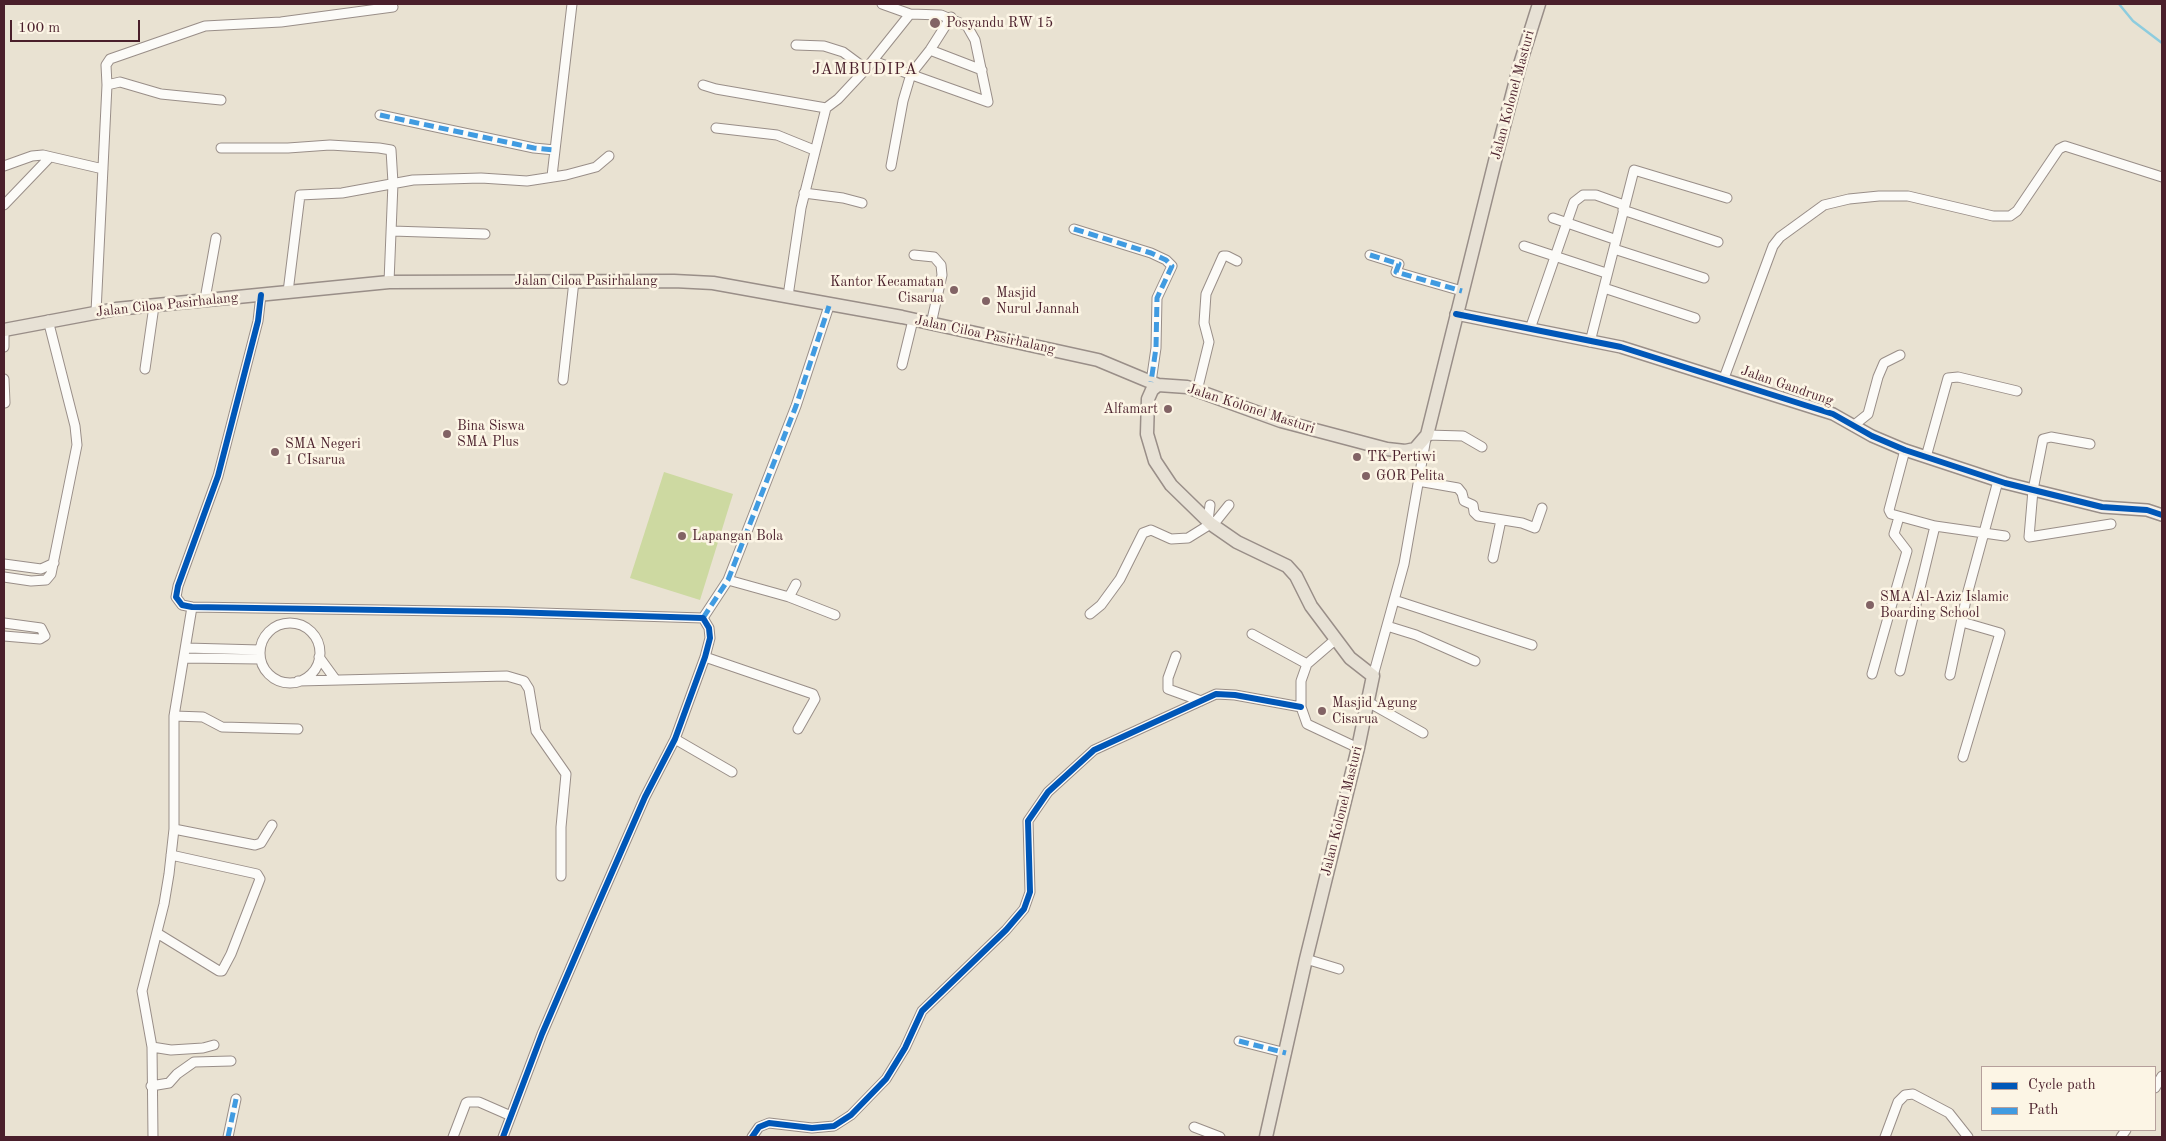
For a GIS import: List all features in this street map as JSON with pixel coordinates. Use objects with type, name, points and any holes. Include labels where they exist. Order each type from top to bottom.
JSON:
[{"type":"main road","name":"Jalan Kolonel Masturi","points":[[1154,383],[1187,387],[1281,421],[1387,449],[1405,451],[1415,449],[1426,437],[1521,61],[1540,4]]},
{"type":"main road","name":"Jalan Ciloa Pasirhalang","points":[[4,330],[96,312],[389,282],[574,281],[712,283],[913,320],[1098,360],[1154,383]]},
{"type":"main road","points":[[1154,383],[1147,407],[1147,434],[1151,451],[1161,472],[1171,485],[1210,523],[1249,550],[1287,566],[1296,576],[1311,606],[1350,658],[1373,676]]},
{"type":"main road","name":"Jalan Kolonel Masturi","points":[[1266,1137],[1306,959],[1358,748],[1373,676]]},
{"type":"street","points":[[552,176],[572,4]]},
{"type":"street","points":[[873,61],[988,103],[972,32],[962,22],[951,17],[910,14],[882,4]]},
{"type":"street","points":[[96,312],[104,168],[106,65],[110,59],[205,26],[281,22],[393,7]]},
{"type":"street","points":[[788,296],[804,192],[826,108],[838,99],[866,69],[910,14]]},
{"type":"street","points":[[891,166],[903,101],[911,74],[930,50],[951,17]]},
{"type":"street","points":[[796,45],[824,46],[843,52],[866,69]]},
{"type":"street","points":[[930,50],[982,70]]},
{"type":"street","points":[[107,86],[120,82],[161,94],[221,100]]},
{"type":"street","points":[[704,85],[716,90],[826,108]]},
{"type":"street","points":[[380,115],[534,148],[556,150]]},
{"type":"street","points":[[716,128],[777,135],[814,150]]},
{"type":"street","points":[[221,148],[288,148],[330,145],[387,149],[392,154],[393,183],[389,282]]},
{"type":"street","points":[[1724,378],[1773,246],[1780,237],[1824,206],[1849,199],[1908,196],[1994,216],[2010,216],[2018,211],[2059,149],[2065,146],[2162,177]]},
{"type":"street","points":[[4,166],[32,156],[50,157],[104,168]]},
{"type":"street","points":[[288,292],[300,195],[342,193],[413,180],[481,178],[527,181],[566,175],[596,167],[609,156]]},
{"type":"street","points":[[4,205],[50,157]]},
{"type":"street","points":[[1590,342],[1614,249],[1622,207],[1634,170],[1727,198]]},
{"type":"street","points":[[804,192],[862,203]]},
{"type":"street","points":[[1530,329],[1574,202],[1583,195],[1596,195],[1622,207],[1718,242]]},
{"type":"street","points":[[1553,218],[1611,238]]},
{"type":"street","points":[[1074,229],[1151,253],[1166,260],[1172,266],[1157,298],[1154,383]]},
{"type":"street","points":[[392,231],[485,234]]},
{"type":"street","points":[[205,300],[216,238]]},
{"type":"street","points":[[1524,246],[1603,272]]},
{"type":"street","points":[[1614,249],[1704,278]]},
{"type":"street","points":[[914,255],[934,257],[941,265],[942,275],[931,324]]},
{"type":"street","points":[[1197,391],[1209,342],[1204,323],[1206,294],[1223,256],[1238,261]]},
{"type":"street","points":[[1370,256],[1398,264],[1396,272],[1462,291]]},
{"type":"street","points":[[563,380],[574,281]]},
{"type":"street","points":[[1604,288],[1695,318]]},
{"type":"street","points":[[261,295],[258,322],[218,476],[178,586],[176,597],[179,602],[192,607],[508,612],[703,618]]},
{"type":"street","points":[[145,369],[154,306]]},
{"type":"street","points":[[703,618],[728,580],[796,406],[830,306]]},
{"type":"street","name":"Jalan Gandrung","points":[[1456,314],[1621,347],[1833,414],[1852,426],[1905,450],[1998,481],[2102,507],[2147,510],[2162,515]]},
{"type":"street","points":[[4,577],[31,581],[46,580],[51,574],[77,437],[48,320]]},
{"type":"street","points":[[902,365],[913,320]]},
{"type":"street","points":[[4,330],[4,347]]},
{"type":"street","points":[[1852,426],[1868,414],[1878,377],[1884,363],[1900,354]]},
{"type":"street","points":[[1926,457],[1948,378],[1958,377],[2017,391]]},
{"type":"street","points":[[4,379],[5,403]]},
{"type":"street","points":[[1373,676],[1404,564],[1426,437],[1463,436],[1482,447]]},
{"type":"street","points":[[2090,444],[2051,437],[2043,439],[2033,490],[2029,537],[2111,524]]},
{"type":"street","points":[[1905,450],[1889,510],[1891,514],[1936,526],[2005,536]]},
{"type":"street","points":[[1418,481],[1458,488],[1462,492],[1464,501],[1473,505],[1475,515],[1522,523],[1535,528],[1542,508]]},
{"type":"street","points":[[1950,675],[1967,595],[1998,481]]},
{"type":"street","points":[[1090,614],[1101,605],[1120,579],[1143,533],[1151,530],[1171,538],[1188,538],[1210,523],[1229,505]]},
{"type":"street","points":[[1210,506],[1210,523]]},
{"type":"street","points":[[1872,674],[1907,551],[1894,534],[1899,517]]},
{"type":"street","points":[[1493,558],[1500,520]]},
{"type":"street","points":[[1900,671],[1936,526]]},
{"type":"street","points":[[4,564],[41,569],[54,563]]},
{"type":"street","points":[[728,580],[789,597],[835,615]]},
{"type":"street","points":[[789,597],[796,584]]},
{"type":"street","points":[[1394,600],[1532,645]]},
{"type":"street","points":[[153,1137],[152,1047],[142,991],[164,904],[171,855],[174,829],[174,716],[192,607]]},
{"type":"street","points":[[503,1137],[542,1034],[592,918],[645,797],[675,740],[705,657],[710,633],[703,618]]},
{"type":"street","points":[[1962,622],[2000,633],[1963,757]]},
{"type":"street","points":[[4,623],[41,628],[45,633],[45,636],[40,639],[4,636]]},
{"type":"street","points":[[298,681],[312,672],[319,657],[319,645],[314,635],[305,627],[293,623],[282,624],[271,630],[264,638],[260,654],[265,670],[274,678],[286,682],[335,679],[507,676],[524,681],[530,689],[536,731],[566,774],[561,827],[561,876]]},
{"type":"street","points":[[1387,626],[1416,635],[1475,661]]},
{"type":"street","points":[[1252,634],[1307,664]]},
{"type":"street","points":[[1336,639],[1307,664],[1301,681],[1301,706],[1307,724],[1358,748]]},
{"type":"street","points":[[186,648],[260,654]]},
{"type":"street","points":[[185,658],[260,654]]},
{"type":"street","points":[[1176,656],[1168,678],[1168,689],[1201,700]]},
{"type":"street","points":[[319,657],[335,679]]},
{"type":"street","points":[[705,657],[813,694],[815,699],[798,728]]},
{"type":"street","points":[[752,1137],[764,1124],[834,1126],[851,1115],[895,1067],[922,1011],[1006,930],[1024,908],[1030,892],[1028,821],[1048,792],[1094,750],[1201,700],[1222,694],[1301,706]]},
{"type":"street","points":[[1368,702],[1423,733]]},
{"type":"street","points":[[174,716],[203,718],[222,727],[298,729]]},
{"type":"street","points":[[675,740],[732,772]]},
{"type":"street","points":[[174,829],[255,845],[261,843],[272,825]]},
{"type":"street","points":[[157,932],[219,972],[222,971],[232,954],[260,879],[257,874],[171,855]]},
{"type":"street","points":[[1306,959],[1340,969]]},
{"type":"street","points":[[1240,1041],[1286,1053]]},
{"type":"street","points":[[152,1047],[171,1050],[203,1048],[214,1045]]},
{"type":"street","points":[[151,1086],[169,1083],[177,1074],[194,1062],[231,1061]]},
{"type":"street","points":[[1885,1137],[1898,1102],[1905,1095],[1913,1094],[1949,1113],[1968,1137]]},
{"type":"street","points":[[228,1137],[236,1099]]},
{"type":"street","points":[[453,1137],[468,1102],[479,1102],[511,1116]]},
{"type":"street","points":[[1194,1127],[1220,1137]]},
{"type":"green space","name":"Lapangan Bola","points":[[664,472],[733,494],[700,600],[630,578]]},
{"type":"waterway","points":[[2119,4],[2133,21],[2162,43]]},
{"type":"marked path","points":[[380,115],[534,148],[555,150]]},
{"type":"marked path","points":[[1074,229],[1151,253],[1166,260],[1172,266],[1157,298],[1156,348],[1151,382]]},
{"type":"marked path","points":[[1370,255],[1399,264],[1396,272],[1462,291]]},
{"type":"marked path","points":[[703,618],[728,580],[796,406],[829,306]]},
{"type":"marked path","points":[[1239,1041],[1286,1053]]},
{"type":"marked path","points":[[228,1137],[236,1099]]},
{"type":"cycle path","points":[[261,295],[258,321],[218,476],[178,586],[176,597],[182,605],[192,607],[508,612],[703,618],[709,628],[710,638],[705,657],[675,739],[645,797],[592,918],[542,1034],[503,1137]]},
{"type":"cycle path","points":[[1456,314],[1621,347],[1833,414],[1872,436],[1905,450],[2005,483],[2102,507],[2147,510],[2162,515]]},
{"type":"cycle path","points":[[752,1137],[759,1127],[769,1123],[812,1128],[834,1126],[851,1115],[886,1079],[905,1048],[922,1011],[1006,930],[1024,909],[1030,892],[1028,821],[1048,792],[1094,750],[1216,694],[1235,695],[1301,707]]},
{"type":"place","name":"Posyandu RW 15","points":[[935,23]]},
{"type":"place","name":"Kantor Kecamatan Cisarua","points":[[954,290]]},
{"type":"place","name":"Masjid Nurul Jannah","points":[[986,301]]},
{"type":"place","name":"Alfamart","points":[[1168,409]]},
{"type":"place","name":"Bina Siswa SMA Plus","points":[[447,434]]},
{"type":"place","name":"SMA Negeri 1 CIsarua","points":[[275,452]]},
{"type":"place","name":"TK Pertiwi","points":[[1357,457]]},
{"type":"place","name":"GOR Pelita","points":[[1366,476]]},
{"type":"place","name":"Lapangan Bola","points":[[682,536]]},
{"type":"place","name":"SMA Al-Aziz Islamic Boarding School","points":[[1870,605]]},
{"type":"place","name":"Masjid Agung Cisarua","points":[[1322,711]]},
{"type":"district","name":"JAMBUDIPA","points":[[865,70]]}]
